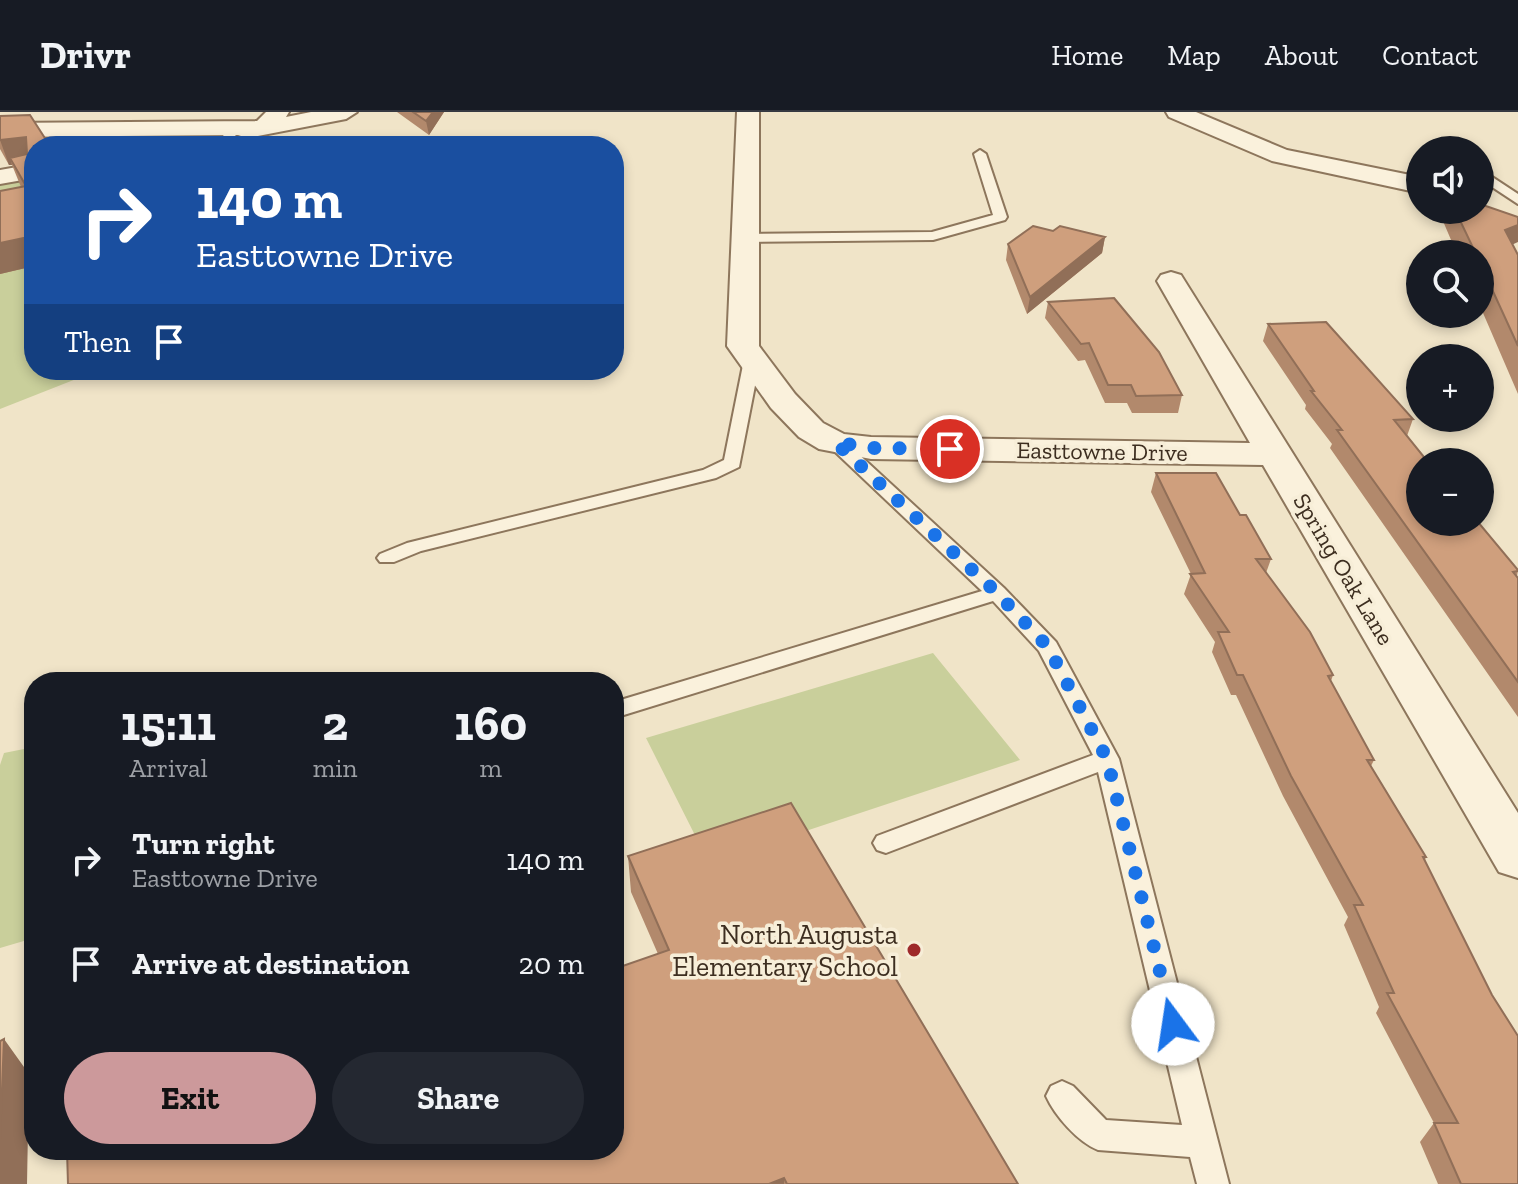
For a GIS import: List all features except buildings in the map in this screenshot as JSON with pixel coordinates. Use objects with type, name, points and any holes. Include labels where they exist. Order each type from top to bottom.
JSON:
[{"type":"street","points":[[0,130],[270,120],[346,112]]},
{"type":"street","points":[[748,112],[743,346],[752,360]]},
{"type":"street","points":[[1177,112],[1280,156],[1406,182]]},
{"type":"street","points":[[241,136],[270,120]]},
{"type":"street","points":[[0,177],[24,173]]},
{"type":"street","points":[[1494,210],[1518,219]]},
{"type":"street","name":"Spring Oak Lane","points":[[1171,281],[1518,857]]},
{"type":"street","name":"Easttowne Drive","points":[[752,360],[811,430],[835,442],[871,448],[1275,454]]},
{"type":"lane","points":[[743,238],[933,236],[1000,217],[992,183],[980,154]]},
{"type":"lane","points":[[1494,183],[1518,200]]},
{"type":"lane","points":[[387,558],[414,547],[709,474],[733,463],[752,360]]},
{"type":"lane","points":[[835,442],[997,593],[1048,647],[1107,759],[1213,1184]]},
{"type":"lane","points":[[624,707],[997,593]]},
{"type":"lane","points":[[886,843],[1107,759]]},
{"type":"lane","points":[[1062,1096],[1098,1135],[1202,1142]]},
{"type":"green space","points":[[24,175],[24,380],[74,380],[0,409],[0,179]]},
{"type":"green space","points":[[933,653],[1020,760],[709,863],[646,738]]},
{"type":"green space","points":[[24,749],[24,941],[0,948],[0,765],[4,753]]},
{"type":"place","name":"North Augusta Elementary School","points":[[914,950]]},
{"type":"route","points":[[950,449],[871,448],[835,442],[997,593],[1048,647],[1107,759],[1173,1024]]}]
